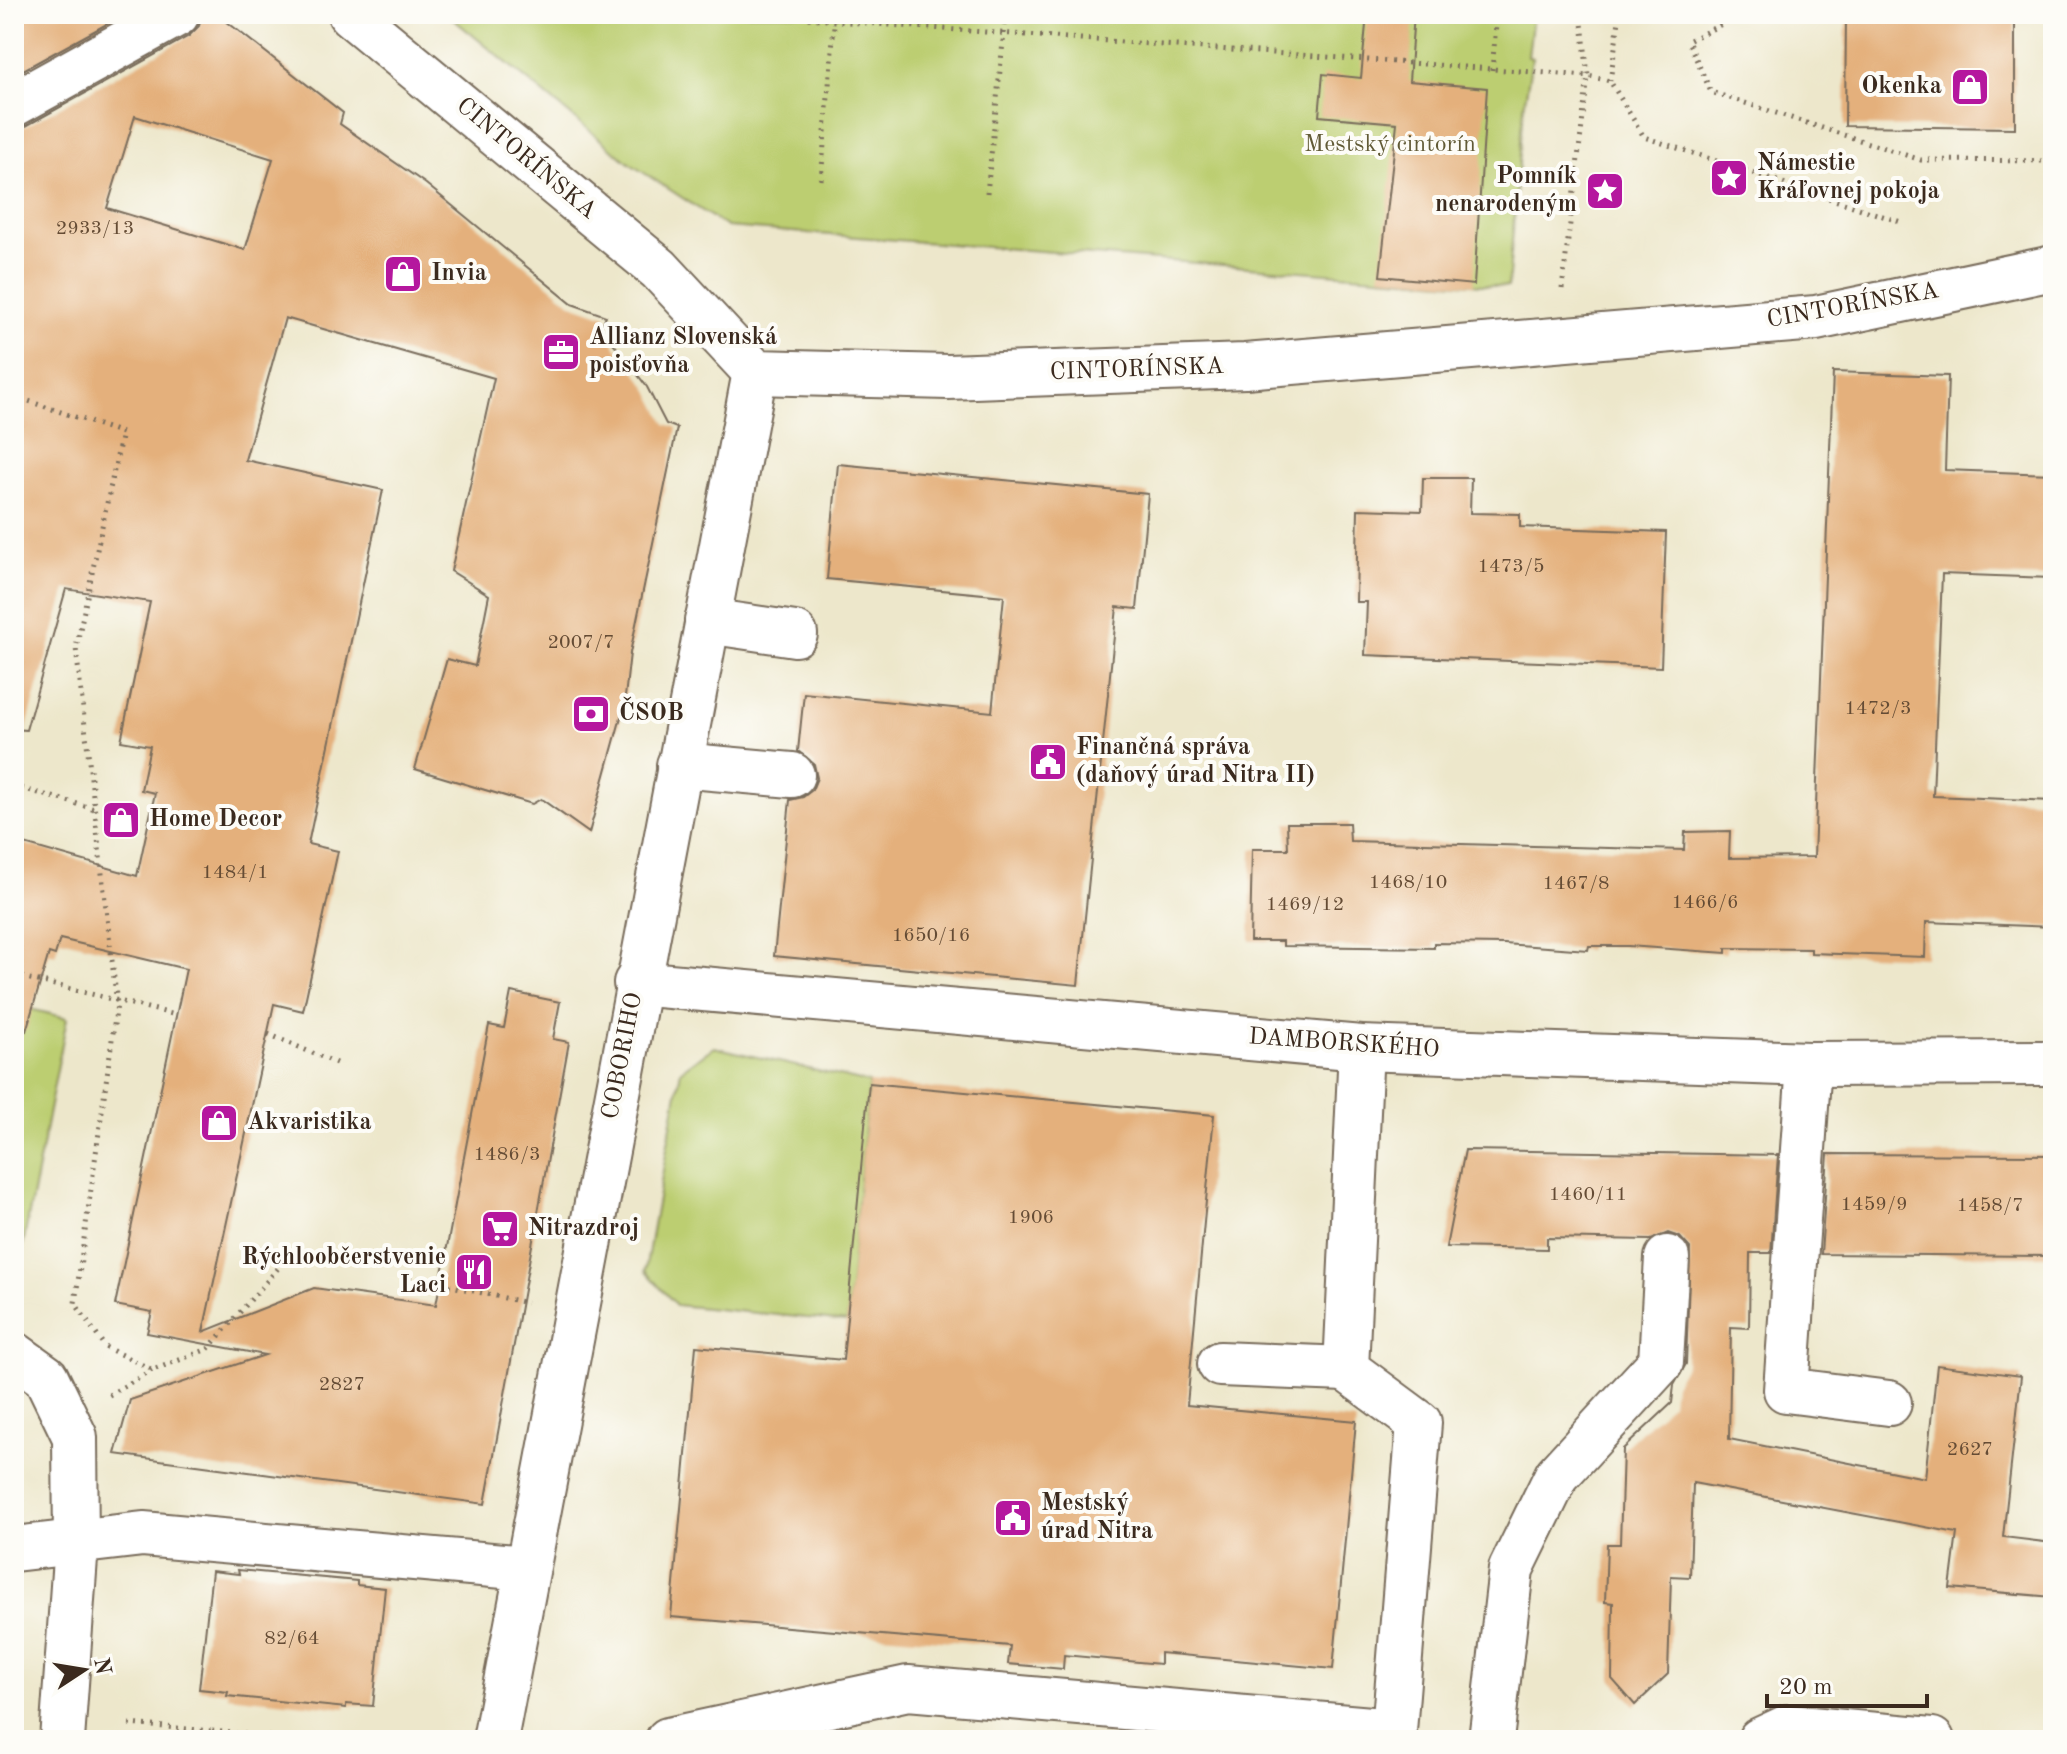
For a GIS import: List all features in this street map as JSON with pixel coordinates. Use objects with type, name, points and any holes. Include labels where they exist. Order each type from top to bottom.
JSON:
[{"type":"street","points":[[14,104],[177,14]]},
{"type":"street","name":"CINTORÍNSKA","points":[[350,14],[659,269],[755,372],[948,377],[1245,366],[1816,318],[2053,268]]},
{"type":"street","name":"COBORIHO","points":[[495,1740],[636,983],[755,372]]},
{"type":"street","points":[[707,621],[795,634]]},
{"type":"street","points":[[679,765],[792,775]]},
{"type":"street","name":"DAMBORSKÉHO","points":[[636,983],[1361,1048],[1809,1064],[2053,1063]]},
{"type":"street","points":[[1346,1369],[1361,1048]]},
{"type":"street","points":[[1809,1064],[1786,1390],[1889,1403]]},
{"type":"street","points":[[1491,1740],[1511,1569],[1557,1475],[1661,1362],[1667,1258]]},
{"type":"street","points":[[14,1354],[46,1377],[75,1437],[76,1544],[62,1740]]},
{"type":"street","points":[[668,1740],[908,1688],[1392,1735],[1419,1423],[1346,1369],[1220,1364]]},
{"type":"street","points":[[14,1549],[143,1534],[527,1568]]},
{"type":"street","points":[[1760,1740],[1788,1727],[1932,1740]]},
{"type":"path","points":[[777,14],[1588,76],[1610,81]]},
{"type":"path","points":[[987,193],[1006,14]]},
{"type":"path","points":[[1492,70],[1497,14]]},
{"type":"path","points":[[1561,298],[1588,76],[1581,14]]},
{"type":"path","points":[[1620,14],[1610,81],[1644,137],[1904,223]]},
{"type":"path","points":[[1742,14],[1688,41],[1711,92],[1921,160],[2053,161]]},
{"type":"path","points":[[821,180],[835,18]]},
{"type":"path","points":[[14,396],[122,433],[76,648],[117,1004],[75,1303],[105,1347],[153,1370]]},
{"type":"path","points":[[14,786],[95,809]]},
{"type":"path","points":[[14,975],[117,1004],[176,1015]]},
{"type":"path","points":[[268,1034],[336,1063]]},
{"type":"path","points":[[99,1401],[153,1370],[208,1349],[293,1251]]},
{"type":"path","points":[[402,1275],[575,1311]]},
{"type":"path","points":[[129,1724],[307,1740]]},
{"type":"path","points":[[212,1731],[212,1740]]},
{"type":"green space","name":"Mestský cintorín","points":[[447,14],[1533,14],[1528,57],[1532,58],[1524,107],[1508,287],[727,227],[629,163]]},
{"type":"green space","points":[[14,1005],[67,1018],[14,1291]]},
{"type":"green space","points":[[714,1047],[869,1083],[847,1322],[676,1305],[645,1271],[681,1070]]},
{"type":"building","points":[[14,14],[125,14],[14,75]]},
{"type":"building","points":[[202,14],[217,14],[343,113],[340,124],[426,184],[572,304],[606,316],[601,327],[647,387],[666,424],[677,428],[630,653],[624,706],[589,833],[541,799],[532,804],[415,769],[447,659],[475,666],[489,595],[451,571],[494,378],[285,318],[245,460],[383,490],[308,844],[338,851],[303,1011],[274,1004],[203,1332],[314,1288],[436,1305],[489,1025],[504,1028],[511,992],[560,1002],[553,1039],[569,1042],[485,1504],[115,1454],[130,1400],[265,1355],[147,1333],[152,1312],[115,1305],[186,969],[60,939],[55,955],[49,953],[26,1031],[14,1029],[14,841],[137,876],[155,793],[141,790],[150,746],[121,741],[150,602],[66,589],[26,730],[14,729],[14,129],[26,126],[189,36],[199,26]],"holes":[[[135,116],[273,159],[245,250],[107,208]]]},
{"type":"building","points":[[1367,14],[1414,14],[1409,81],[1487,88],[1474,285],[1380,276],[1397,123],[1319,116],[1323,74],[1361,78]]},
{"type":"building","points":[[1846,14],[2015,14],[2015,128],[1845,126]]},
{"type":"building","points":[[1833,372],[1948,376],[1945,470],[2053,474],[2053,578],[1942,574],[1933,796],[2053,801],[2053,927],[1926,922],[1925,957],[1811,953],[1811,949],[1726,948],[1726,953],[1628,946],[1589,946],[1588,950],[1434,943],[1434,948],[1283,946],[1283,941],[1250,941],[1252,849],[1288,849],[1287,823],[1349,823],[1350,841],[1684,850],[1685,832],[1730,831],[1729,858],[1814,857]]},
{"type":"building","points":[[838,464],[1148,494],[1137,609],[1117,607],[1078,985],[774,956],[790,800],[803,797],[812,790],[817,778],[814,764],[798,751],[804,693],[992,712],[1004,596],[827,579]]},
{"type":"building","points":[[1423,478],[1471,478],[1470,513],[1520,514],[1520,527],[1666,532],[1661,667],[1365,655],[1367,602],[1356,602],[1358,509],[1422,511]]},
{"type":"building","name":"Mestský úrad Nitra","points":[[869,1083],[1214,1115],[1187,1405],[1356,1421],[1333,1669],[1160,1653],[1160,1664],[1064,1655],[1063,1669],[1008,1664],[1010,1646],[671,1617],[696,1346],[843,1360]]},
{"type":"building","points":[[1465,1150],[1778,1155],[1771,1253],[1750,1253],[1749,1328],[1731,1327],[1729,1439],[1925,1478],[1937,1365],[2021,1376],[2003,1537],[2053,1543],[2053,1597],[1950,1588],[1957,1533],[1693,1483],[1690,1577],[1671,1576],[1668,1674],[1635,1705],[1612,1679],[1613,1603],[1605,1602],[1607,1544],[1620,1544],[1623,1449],[1672,1403],[1674,1385],[1686,1364],[1690,1248],[1680,1237],[1668,1233],[1651,1240],[1547,1238],[1547,1249],[1446,1247]]},
{"type":"building","points":[[1828,1154],[2053,1155],[2053,1256],[1821,1254]]},
{"type":"building","points":[[238,1570],[357,1581],[357,1585],[385,1588],[373,1706],[346,1704],[346,1708],[227,1696],[228,1692],[199,1689],[212,1571],[239,1574]]},
{"type":"place","name":"Okenka","points":[[1970,87]]},
{"type":"place","name":"Námestie Kráľovnej pokoja","points":[[1729,178]]},
{"type":"place","name":"Pomník nenarodeným","points":[[1605,191]]},
{"type":"place","name":"Invia","points":[[403,274]]},
{"type":"place","name":"Allianz Slovenská poisťovňa","points":[[561,352]]},
{"type":"place","name":"ČSOB","points":[[591,714]]},
{"type":"place","name":"Finančná správa (daňový úrad Nitra II)","points":[[1048,762]]},
{"type":"place","name":"Home Decor","points":[[121,820]]},
{"type":"place","name":"Akvaristika","points":[[219,1123]]},
{"type":"place","name":"Nitrazdroj","points":[[500,1229]]},
{"type":"place","name":"Rýchloobčerstvenie Laci","points":[[474,1272]]},
{"type":"place","name":"Mestský úrad Nitra","points":[[1013,1518]]}]
